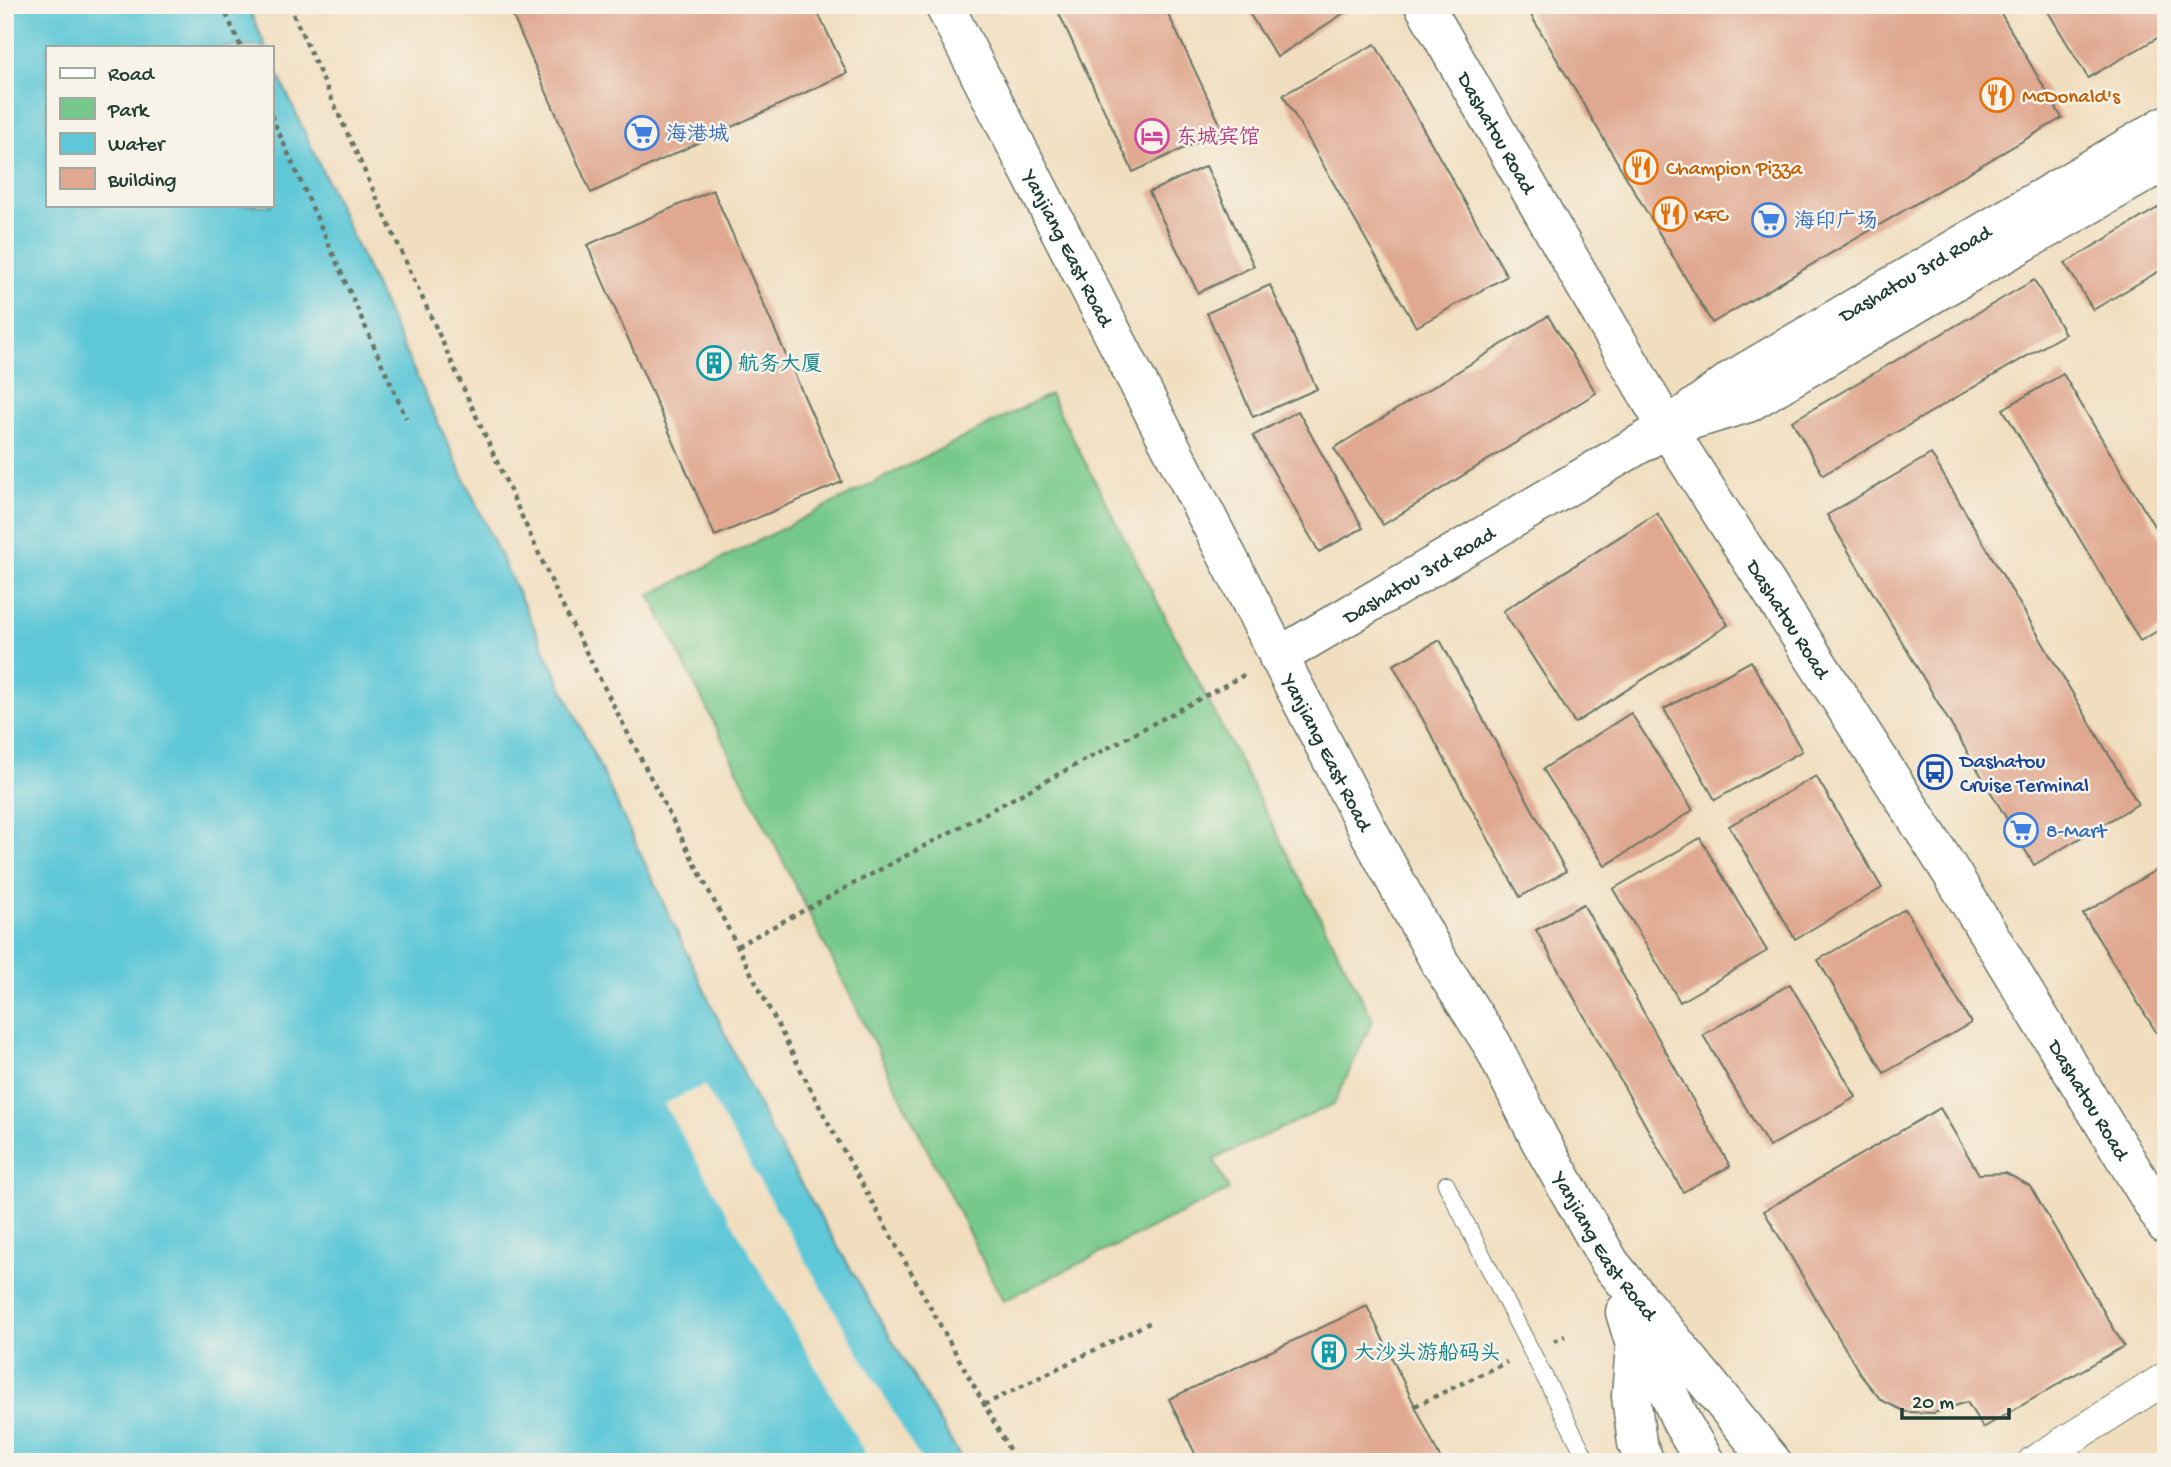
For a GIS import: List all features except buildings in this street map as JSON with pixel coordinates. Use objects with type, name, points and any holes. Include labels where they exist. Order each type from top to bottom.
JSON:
[{"type":"main road","name":"Yanjiang East Road","points":[[944,5],[1278,657],[1435,953],[1492,1044],[1540,1140],[1610,1263],[1772,1462]]},
{"type":"main road","name":"Dashatou Road","points":[[1424,5],[1667,428],[1952,874],[2166,1225]]},
{"type":"main road","name":"Dashatou 3rd Road","points":[[1278,657],[1667,428],[1732,380],[2166,125]]},
{"type":"main road","name":"Dashatou 3rd Road","points":[[1667,428],[1748,403],[2166,161]]},
{"type":"main road","points":[[1610,1263],[1635,1345],[1632,1396],[1637,1443],[1645,1462]]},
{"type":"main road","points":[[1610,1263],[1682,1423],[1705,1462]]},
{"type":"street","points":[[2034,1462],[2166,1377]]},
{"type":"lane","points":[[1446,1184],[1588,1462]]},
{"type":"path","points":[[222,5],[241,46]]},
{"type":"path","points":[[289,5],[564,609],[825,1117],[1016,1462]]},
{"type":"path","points":[[273,119],[406,418]]},
{"type":"path","points":[[737,946],[1278,657]]},
{"type":"path","points":[[984,1405],[1153,1321]]},
{"type":"path","points":[[1415,1406],[1566,1336]]},
{"type":"green space","points":[[1050,394],[1373,1020],[1334,1104],[1214,1159],[1229,1190],[1003,1301],[650,595]]},
{"type":"water","points":[[5,5],[247,5],[266,46],[46,46],[46,206],[273,206],[273,63],[426,397],[771,1132],[963,1462],[5,1462]]},
{"type":"pier","points":[[704,1085],[922,1462],[870,1462],[664,1104]]},
{"type":"place","name":"McDonald's","points":[[1997,95]]},
{"type":"place","name":"海港城","points":[[642,133]]},
{"type":"place","name":"东城宾馆","points":[[1152,136]]},
{"type":"place","name":"Champion Pizza","points":[[1641,167]]},
{"type":"place","name":"KFC","points":[[1670,214]]},
{"type":"place","name":"海印广场","points":[[1769,220]]},
{"type":"place","name":"航务大厦","points":[[714,363]]},
{"type":"place","name":"Dashatou Cruise Terminal","points":[[1935,772]]},
{"type":"place","name":"8-Mart","points":[[2021,830]]},
{"type":"place","name":"大沙头游船码头","points":[[1329,1352]]}]
